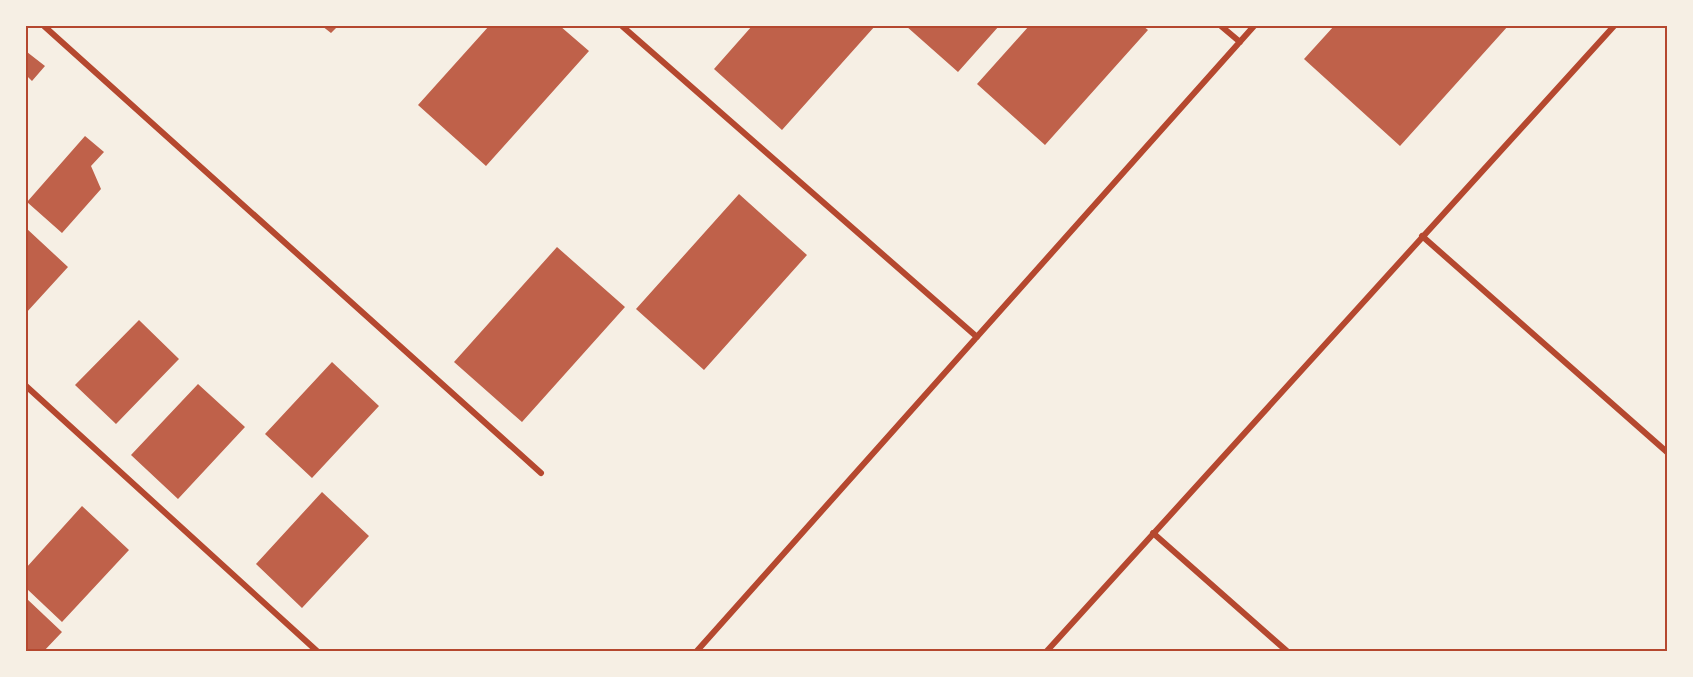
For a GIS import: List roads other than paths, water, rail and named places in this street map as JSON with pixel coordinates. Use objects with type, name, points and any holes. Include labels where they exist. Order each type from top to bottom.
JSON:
[{"type":"street","points":[[44,26],[541,474]]},
{"type":"street","points":[[622,26],[977,337]]},
{"type":"street","points":[[1221,26],[1240,42]]},
{"type":"street","points":[[696,651],[1254,26]]},
{"type":"street","points":[[1046,651],[1614,26]]},
{"type":"street","points":[[1422,236],[1668,453]]},
{"type":"street","points":[[26,386],[318,651]]},
{"type":"street","points":[[1153,533],[1288,651]]}]
